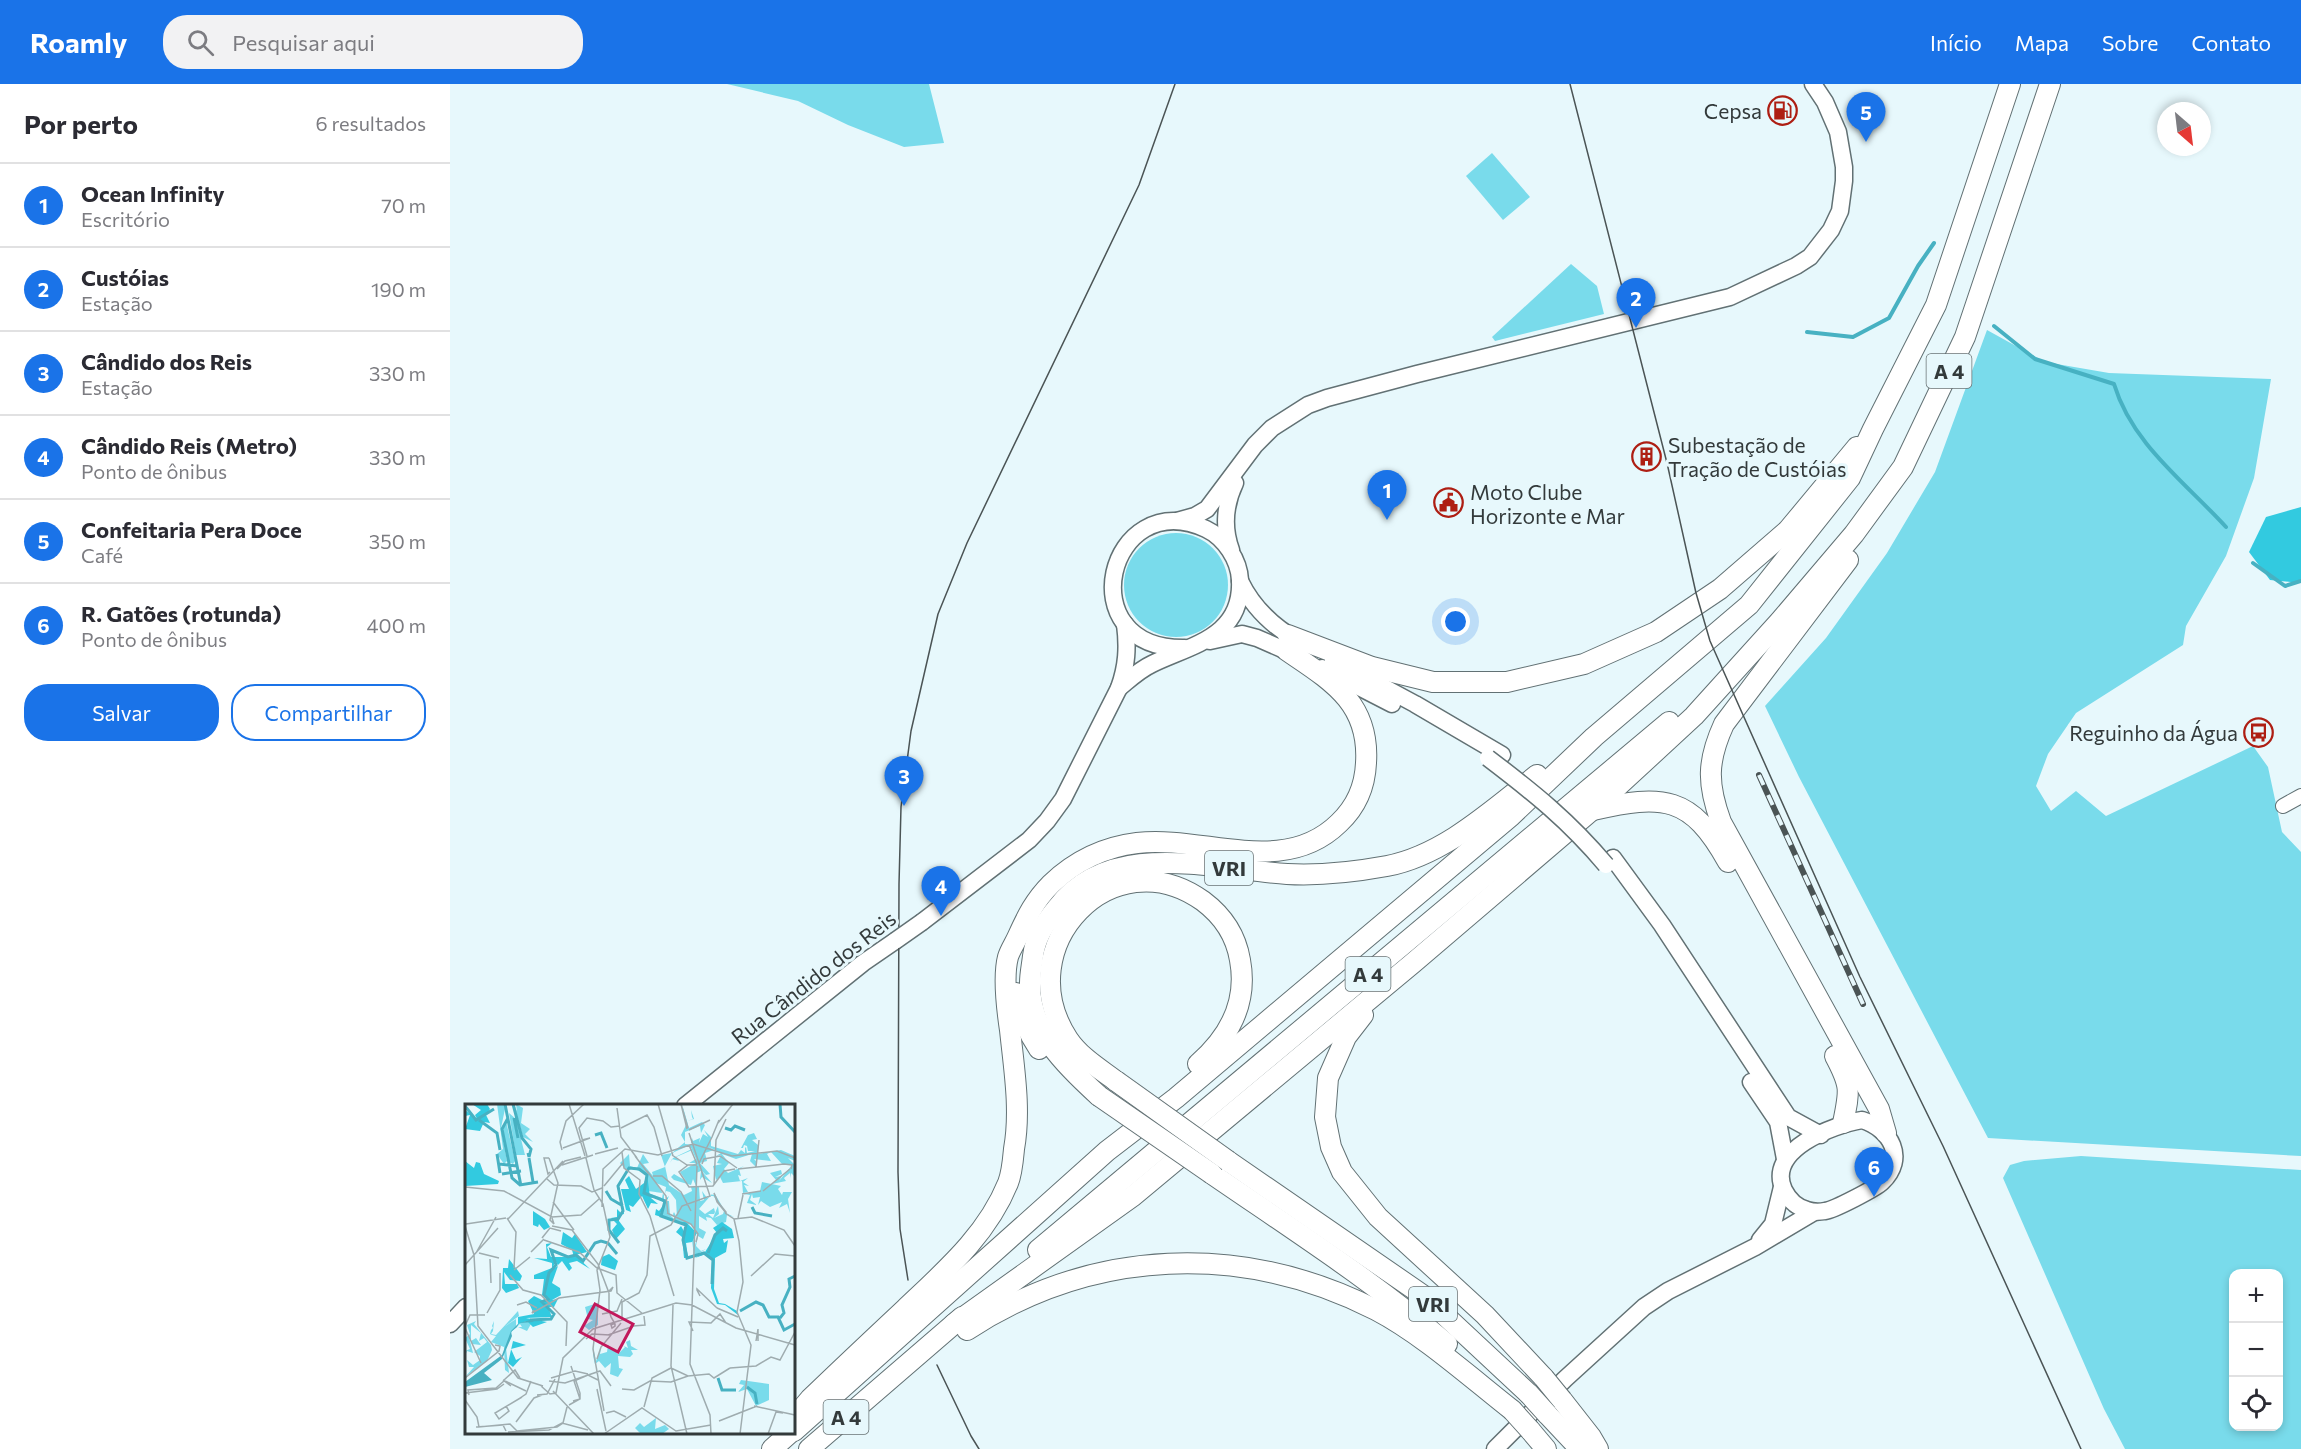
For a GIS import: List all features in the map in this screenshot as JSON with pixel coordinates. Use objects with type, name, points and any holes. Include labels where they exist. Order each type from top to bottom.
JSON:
[{"type":"highway","name":"A 4","points":[[795,1429],[1107,1151],[1176,1098],[1511,816],[1594,737],[1749,605],[1850,478],[1936,305],[2010,84]]},
{"type":"highway","name":"A 4","points":[[809,1449],[1039,1249],[1684,709],[1780,621],[1854,534],[1903,467],[1965,337],[2050,84]]},
{"type":"highway","points":[[1287,642],[1433,682],[1507,682],[1584,664],[1656,632],[1720,589],[1788,530],[1873,429]]},
{"type":"highway","points":[[1886,1133],[1879,1109],[1721,822],[1710,786],[1712,752],[1724,724],[1864,538],[1903,467]]},
{"type":"highway","points":[[954,1324],[1133,1196],[1413,963],[1591,811],[1694,716],[1780,621]]},
{"type":"highway","points":[[795,1418],[810,1399],[956,1261],[986,1226],[1009,1181],[1017,1131],[1015,1074],[1006,1001],[1008,957],[1031,906],[1051,884],[1077,862],[1108,849],[1138,843],[1275,852],[1305,846],[1331,831],[1358,799],[1365,779],[1367,752],[1359,716],[1348,697],[1333,681],[1287,642]]},
{"type":"highway","name":"VRI","points":[[1546,1449],[1468,1363],[1407,1311],[1343,1264],[1099,1096],[1055,1053],[1033,1009],[1030,984],[1034,947],[1049,918],[1065,897],[1089,878],[1119,866],[1155,862],[1289,874],[1335,874],[1389,866],[1443,844],[1541,772],[1594,737]]},
{"type":"highway","points":[[1591,811],[1629,801],[1660,801],[1689,813],[1715,839],[1845,1075],[1850,1092],[1843,1123]]},
{"type":"highway","name":"VRI","points":[[1107,1151],[1164,1094],[1216,1048],[1235,1019],[1242,983],[1239,949],[1229,927],[1211,907],[1189,891],[1161,883],[1134,883],[1104,892],[1080,908],[1064,927],[1054,950],[1050,972],[1051,1000],[1058,1021],[1070,1042],[1089,1061],[1116,1081],[1228,1161],[1424,1296],[1529,1394],[1580,1449]]},
{"type":"highway","name":"VRI","points":[[1018,936],[1015,986],[1020,1014],[1028,1033],[1047,1060],[1070,1083],[1099,1096]]},
{"type":"highway","points":[[1413,963],[1365,1012],[1346,1037],[1328,1078],[1325,1117],[1331,1147],[1342,1172],[1378,1216],[1485,1315],[1544,1378],[1598,1449]]},
{"type":"highway","points":[[882,1386],[988,1316],[1052,1287],[1120,1268],[1181,1263],[1239,1266],[1309,1282],[1376,1311],[1433,1348],[1512,1410]]},
{"type":"highway","points":[[771,1449],[781,1434]]},
{"type":"highway","name":"A 4","points":[[771,1449],[790,1434]]},
{"type":"main road","points":[[1177,521],[1195,516],[1207,509],[1256,445],[1291,414],[1327,398],[1730,297],[1810,257],[1832,230],[1844,194],[1844,167],[1838,132],[1825,102],[1813,84]]},
{"type":"main road","points":[[1233,557],[1228,543],[1227,504],[1256,445]]},
{"type":"main road","name":"Rua Cândido dos Reis","points":[[1119,688],[1137,672],[1185,648],[1206,642],[1221,630],[1232,616],[1238,599],[1240,580],[1233,557],[1224,543],[1210,531],[1194,524],[1177,521],[1161,523],[1132,538],[1121,552],[1114,569],[1112,587],[1115,606],[1125,624],[1137,636],[1168,649],[1185,648]]},
{"type":"main road","points":[[1240,580],[1248,598],[1287,642]]},
{"type":"main road","name":"Rua Cândido dos Reis","points":[[687,1104],[863,963],[922,922],[1029,840],[1047,821],[1063,799],[1119,688],[1125,672],[1127,651],[1125,624]]},
{"type":"main road","points":[[1206,642],[1242,634],[1287,642],[1415,704],[1551,793],[1589,830],[1778,1122],[1785,1159]]},
{"type":"main road","points":[[1609,862],[1662,925],[1788,1117],[1821,1135]]},
{"type":"main road","points":[[1755,1247],[1773,1224],[1782,1187],[1781,1173],[1785,1159],[1795,1148],[1843,1123],[1862,1120],[1875,1124],[1886,1133],[1893,1146],[1894,1160],[1890,1173],[1881,1184],[1828,1211],[1814,1212],[1800,1208],[1789,1199],[1782,1187]]},
{"type":"main road","points":[[1495,1449],[1565,1378],[1644,1307],[1668,1291],[1755,1247],[1814,1212]]},
{"type":"main road","points":[[450,1324],[465,1308]]},
{"type":"street","points":[[2283,806],[2301,796]]},
{"type":"shaded area","points":[[727,84],[929,84],[944,143],[904,147],[848,125],[798,101]]},
{"type":"shaded area","points":[[1492,153],[1530,197],[1503,220],[1466,176]]},
{"type":"shaded area","points":[[1571,264],[1597,286],[1604,314],[1495,341],[1492,337]]},
{"type":"shaded area","points":[[1987,330],[2045,362],[2109,373],[2271,379],[2254,478],[2226,556],[2186,626],[2183,645],[2076,713],[2048,754],[2036,786],[2051,811],[2076,791],[2106,816],[2253,746],[2268,767],[2282,832],[2301,852],[2301,1156],[1988,1138],[1799,777],[1765,706],[1826,638],[1887,553],[1935,472]]},
{"type":"shaded area","points":[[2301,507],[2301,583],[2270,580],[2249,552],[2266,517]]},
{"type":"shaded area","points":[[1176,533],[1196,537],[1213,548],[1224,565],[1228,585],[1224,605],[1213,622],[1196,633],[1176,637],[1156,633],[1139,622],[1128,605],[1124,585],[1128,565],[1139,548],[1156,537]]},
{"type":"shaded area","points":[[2081,1156],[2301,1170],[2301,1449],[2125,1449],[2104,1409],[2003,1178],[2010,1165],[2024,1161]]},
{"type":"waterway","points":[[1807,332],[1853,337],[1889,318],[1918,266],[1934,243]]},
{"type":"waterway","points":[[1994,326],[2035,359],[2114,384],[2122,406],[2147,444],[2226,527]]},
{"type":"waterway","points":[[2253,563],[2285,586],[2301,581]]},
{"type":"tram line","points":[[908,1280],[900,1229],[898,1172],[899,884],[901,807],[911,731],[938,614],[967,543],[1139,185],[1175,84]]},
{"type":"tram line","points":[[1570,84],[1667,463],[1696,593],[1710,641],[1860,977],[1943,1146],[2081,1449]]},
{"type":"tram line","points":[[937,1365],[979,1449]]},
{"type":"railway","points":[[1759,775],[1863,1004]]},
{"type":"place","name":"Cepsa","points":[[1783,110]]},
{"type":"place","name":"Confeitaria Pera Doce","points":[[1866,142]]},
{"type":"place","name":"Custóias","points":[[1636,328]]},
{"type":"place","name":"Subestação de Tração de Custóias","points":[[1647,456]]},
{"type":"place","name":"Moto Clube Horizonte e Mar","points":[[1449,503]]},
{"type":"place","name":"Ocean Infinity","points":[[1387,520]]},
{"type":"place","name":"Reguinho da Água","points":[[2259,732]]},
{"type":"place","name":"Cândido dos Reis","points":[[904,806]]},
{"type":"place","name":"Cândido Reis (Metro)","points":[[941,916]]},
{"type":"place","name":"R. Gatões (rotunda)","points":[[1874,1197]]}]
